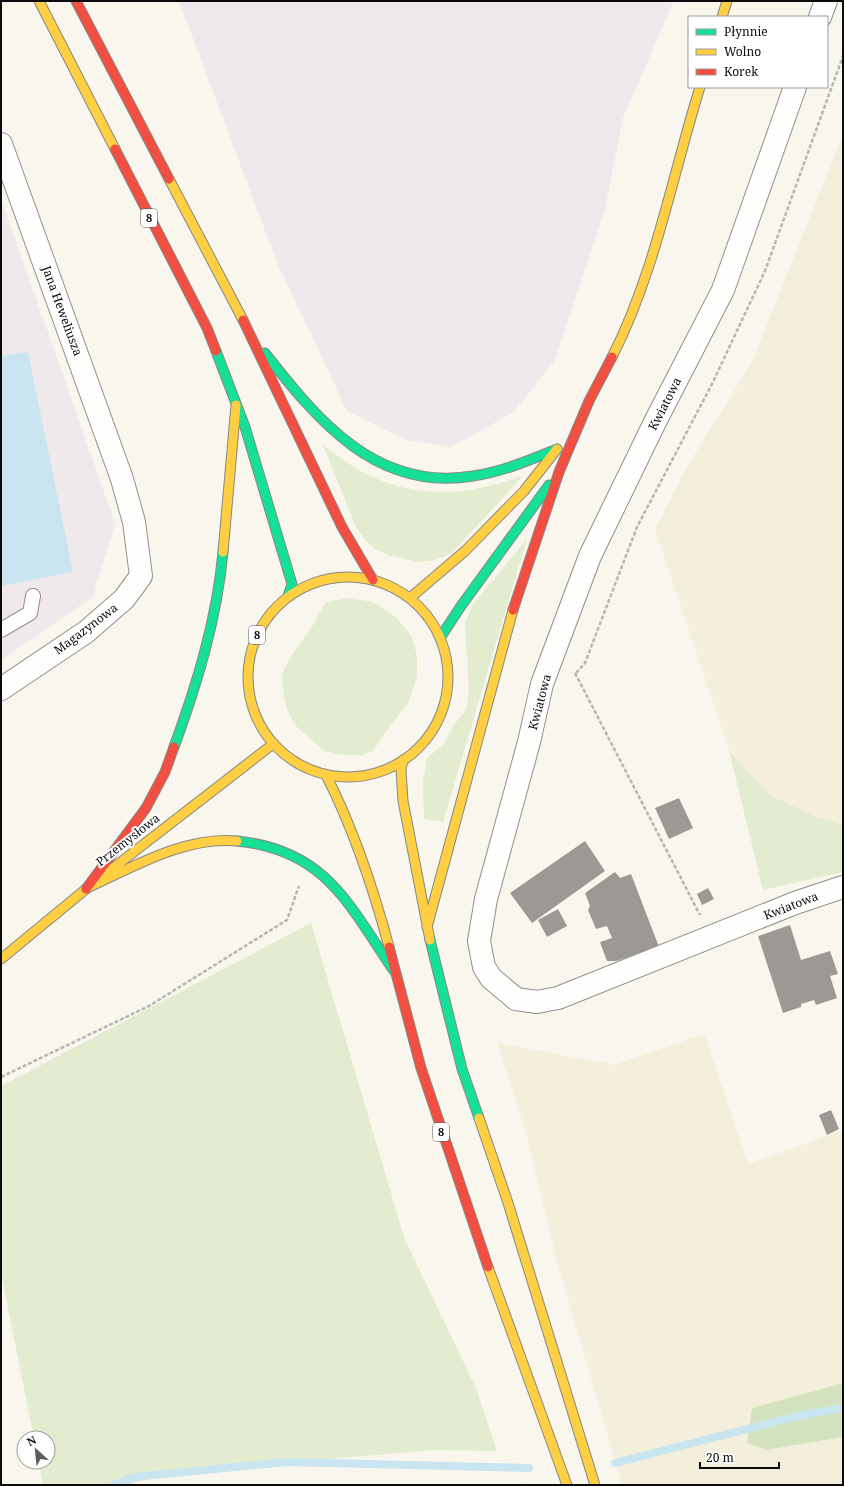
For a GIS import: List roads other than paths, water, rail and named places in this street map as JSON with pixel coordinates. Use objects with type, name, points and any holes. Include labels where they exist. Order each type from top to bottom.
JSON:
[{"type":"main road","name":"8","points":[[39,1],[207,328],[245,427],[292,584],[288,596]]},
{"type":"main road","points":[[76,1],[107,65],[249,332],[299,435],[332,510],[354,552],[373,580]]},
{"type":"main road","points":[[722,16],[726,1]]},
{"type":"main road","points":[[427,927],[507,626],[546,515],[559,472],[589,401],[627,328],[650,265],[700,88]]},
{"type":"main road","points":[[249,332],[282,375],[311,409],[350,446],[388,468],[441,479],[461,478],[508,468],[557,449]]},
{"type":"main road","points":[[410,598],[465,551],[524,491],[557,449],[589,401]]},
{"type":"main road","points":[[86,889],[146,808],[165,772],[191,700],[208,638],[221,576],[236,405]]},
{"type":"main road","points":[[440,638],[461,606],[559,472]]},
{"type":"main road","name":"8","points":[[351,577],[373,580],[392,587],[410,598],[428,616],[440,638],[447,665],[447,692],[439,719],[424,742],[403,760],[379,772],[353,777],[326,775],[306,768],[288,757],[272,744],[257,720],[249,694],[248,666],[255,640],[268,615],[288,596],[308,585],[329,578],[351,577]]},
{"type":"main road","name":"Przemysłowa","points":[[1,959],[86,889],[272,744]]},
{"type":"main road","points":[[403,760],[401,770],[403,801],[427,927],[462,1069],[508,1203],[595,1485]]},
{"type":"main road","name":"8","points":[[326,775],[343,805],[365,866],[386,933],[394,971],[403,999],[412,1038],[464,1202],[567,1485]]},
{"type":"main road","points":[[86,889],[174,849],[200,842],[226,840],[248,841],[268,845],[310,864],[332,883],[394,971]]},
{"type":"street","points":[[820,16],[826,1]]},
{"type":"street","name":"Kwiatowa","points":[[795,88],[723,290],[590,556],[542,684],[529,742],[486,899],[479,941],[484,967],[491,978],[516,999],[537,1002],[558,998],[843,886]]},
{"type":"street","name":"Jana Heweliusza","points":[[1,144],[122,479]]},
{"type":"street","name":"Magazynowa","points":[[1,689],[86,632],[124,599],[141,576],[134,522],[122,479]]},
{"type":"lane","points":[[1,630],[30,613],[32,596]]},
{"type":"water","points":[[28,352],[73,572],[1,586],[1,356]]},
{"type":"waterway","points":[[615,1463],[801,1415],[843,1408]]},
{"type":"waterway","points":[[114,1485],[134,1477],[286,1462],[529,1468]]}]
